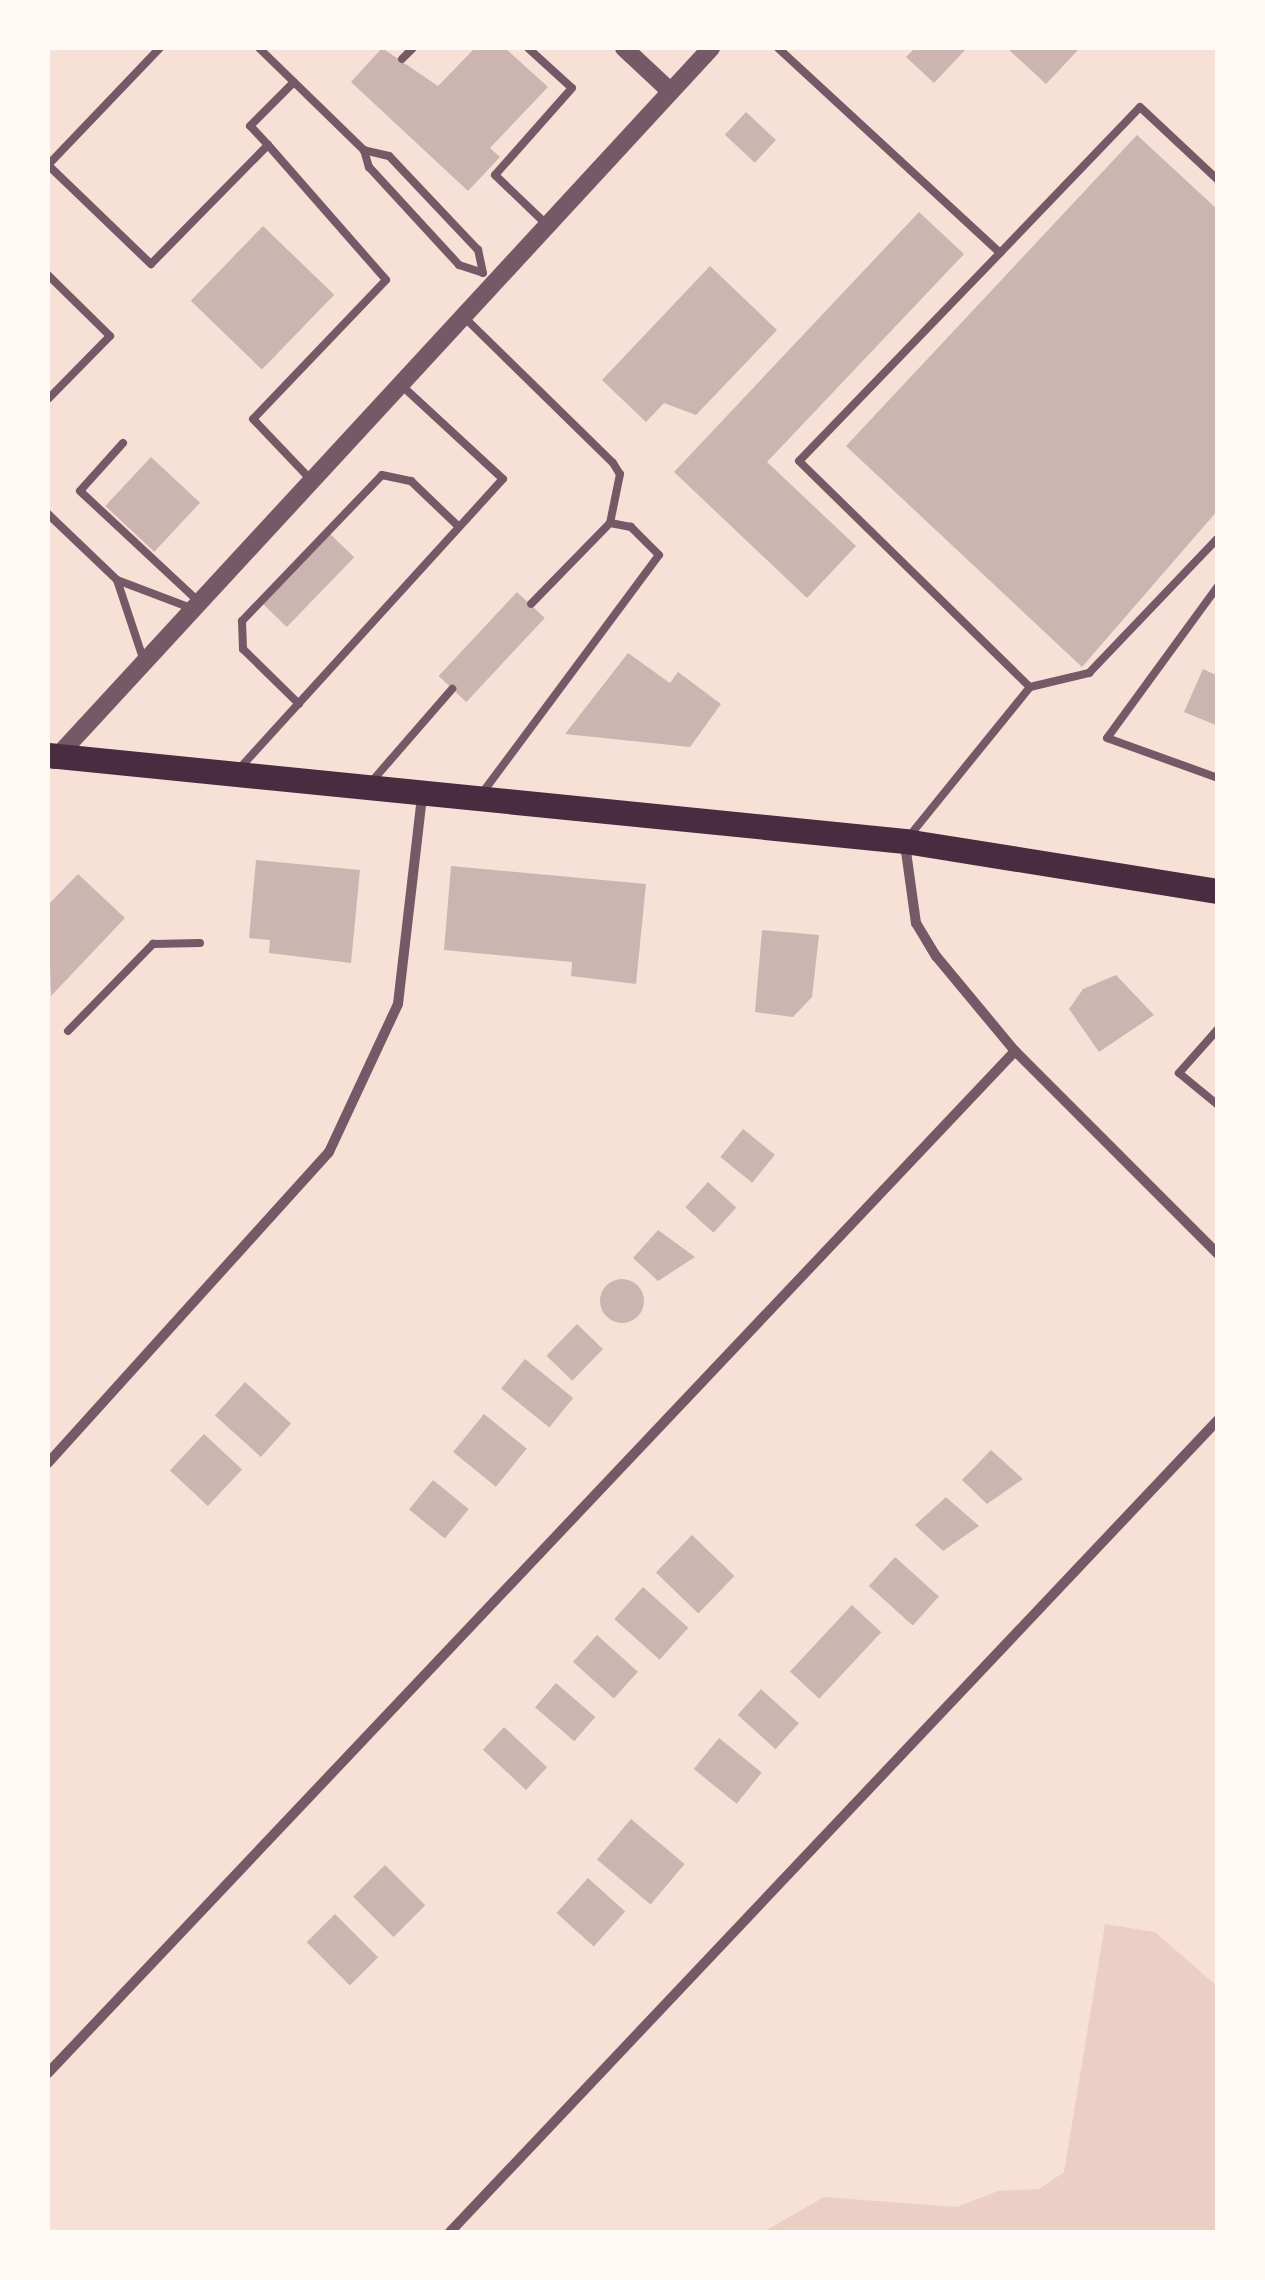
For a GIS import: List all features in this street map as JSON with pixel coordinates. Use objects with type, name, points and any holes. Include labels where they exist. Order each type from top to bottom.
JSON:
[{"type":"main road","points":[[51,759],[474,803],[905,841],[1218,891]]},
{"type":"street","points":[[624,48],[670,92]]},
{"type":"street","points":[[51,759],[463,316],[488,278],[547,225],[711,48]]},
{"type":"street","points":[[48,1463],[330,1152],[398,1004],[422,798]]},
{"type":"street","points":[[905,841],[916,923],[1015,1051],[1218,1254]]},
{"type":"street","points":[[48,2074],[1015,1051]]},
{"type":"street","points":[[450,2232],[1218,1420]]},
{"type":"lane","points":[[160,48],[48,165],[151,264],[268,145]]},
{"type":"lane","points":[[259,48],[364,150],[389,156],[478,250],[488,278]]},
{"type":"lane","points":[[402,59],[413,48]]},
{"type":"lane","points":[[528,48],[572,88],[495,176],[547,225]]},
{"type":"lane","points":[[778,48],[1000,253]]},
{"type":"lane","points":[[294,82],[250,126],[386,280],[253,419],[311,480]]},
{"type":"lane","points":[[1030,687],[798,461],[1140,107],[1218,180]]},
{"type":"lane","points":[[364,150],[368,167],[459,265],[488,278]]},
{"type":"lane","points":[[48,275],[110,336],[48,399]]},
{"type":"lane","points":[[463,316],[614,462],[620,474],[610,522],[531,604]]},
{"type":"lane","points":[[233,776],[503,479],[400,384]]},
{"type":"lane","points":[[123,444],[80,490],[196,606]]},
{"type":"lane","points":[[298,704],[243,649],[242,621],[382,475],[411,481],[459,527]]},
{"type":"lane","points":[[48,514],[117,580],[196,606]]},
{"type":"lane","points":[[474,803],[661,564],[644,535],[610,522]]},
{"type":"lane","points":[[905,841],[1030,687],[1088,674],[1218,538]]},
{"type":"lane","points":[[117,580],[144,662]]},
{"type":"lane","points":[[1218,586],[1106,738],[1218,778]]},
{"type":"lane","points":[[364,791],[452,689]]},
{"type":"lane","points":[[68,1031],[153,944],[200,943]]},
{"type":"lane","points":[[1218,1029],[1179,1073],[1218,1105]]},
{"type":"shaded area","points":[[1105,1924],[1155,1932],[1217,1986],[1217,2232],[763,2232],[824,2197],[957,2207],[998,2191],[1039,2189],[1064,2172]]},
{"type":"building","points":[[382,48],[438,86],[475,48],[505,48],[548,87],[490,148],[500,157],[468,191],[351,82]]},
{"type":"building","points":[[915,48],[967,48],[934,83],[906,57]]},
{"type":"building","points":[[1007,48],[1080,48],[1046,84]]},
{"type":"building","points":[[746,112],[776,140],[755,163],[725,135]]},
{"type":"building","points":[[1137,135],[1218,210],[1218,510],[1082,667],[846,446]]},
{"type":"building","points":[[919,212],[964,254],[767,462],[856,546],[807,598],[674,472]]},
{"type":"building","points":[[263,226],[334,295],[262,370],[191,301]]},
{"type":"building","points":[[710,266],[777,330],[696,415],[664,403],[646,422],[602,380]]},
{"type":"building","points":[[151,457],[200,503],[154,552],[105,506]]},
{"type":"building","points":[[329,533],[354,557],[287,627],[262,603]]},
{"type":"building","points":[[517,592],[545,618],[466,702],[439,676]]},
{"type":"building","points":[[628,653],[670,683],[678,672],[721,704],[690,747],[565,734]]},
{"type":"building","points":[[1203,669],[1218,676],[1218,726],[1184,712]]},
{"type":"building","points":[[256,860],[360,870],[351,963],[269,953],[270,940],[249,938]]},
{"type":"building","points":[[451,866],[646,884],[636,984],[571,976],[572,962],[444,950]]},
{"type":"building","points":[[78,874],[125,918],[51,996],[48,905]]},
{"type":"building","points":[[762,930],[819,935],[812,997],[793,1017],[755,1012]]},
{"type":"building","points":[[1116,975],[1154,1015],[1099,1052],[1069,1009],[1083,989]]},
{"type":"building","points":[[743,1129],[775,1155],[752,1183],[720,1157]]},
{"type":"building","points":[[708,1182],[736,1207],[713,1233],[685,1207]]},
{"type":"building","points":[[658,1230],[695,1257],[658,1281],[633,1258]]},
{"type":"building","points":[[622,1279],[637,1286],[644,1301],[637,1316],[622,1323],[607,1316],[600,1301],[607,1286]]},
{"type":"building","points":[[577,1324],[603,1349],[572,1381],[546,1356]]},
{"type":"building","points":[[525,1359],[573,1398],[549,1428],[501,1389]]},
{"type":"building","points":[[245,1382],[291,1423],[261,1457],[215,1415]]},
{"type":"building","points":[[484,1414],[527,1449],[496,1487],[453,1452]]},
{"type":"building","points":[[204,1434],[242,1469],[208,1506],[170,1471]]},
{"type":"building","points":[[991,1450],[1023,1479],[987,1504],[962,1480]]},
{"type":"building","points":[[433,1480],[469,1509],[445,1538],[409,1510]]},
{"type":"building","points":[[946,1497],[979,1526],[943,1551],[915,1525]]},
{"type":"building","points":[[692,1535],[734,1576],[698,1613],[656,1572]]},
{"type":"building","points":[[895,1557],[939,1596],[913,1625],[869,1586]]},
{"type":"building","points":[[643,1587],[688,1628],[660,1660],[614,1619]]},
{"type":"building","points":[[852,1605],[881,1632],[819,1699],[790,1672]]},
{"type":"building","points":[[597,1635],[638,1672],[614,1699],[573,1662]]},
{"type":"building","points":[[556,1683],[595,1717],[574,1741],[535,1707]]},
{"type":"building","points":[[761,1689],[799,1723],[775,1749],[738,1715]]},
{"type":"building","points":[[504,1727],[547,1767],[526,1790],[483,1750]]},
{"type":"building","points":[[719,1738],[762,1773],[737,1804],[694,1769]]},
{"type":"building","points":[[631,1819],[685,1864],[651,1905],[597,1860]]},
{"type":"building","points":[[385,1865],[425,1905],[393,1937],[353,1897]]},
{"type":"building","points":[[588,1878],[625,1911],[594,1946],[557,1913]]},
{"type":"building","points":[[335,1914],[378,1957],[350,1985],[307,1942]]}]
